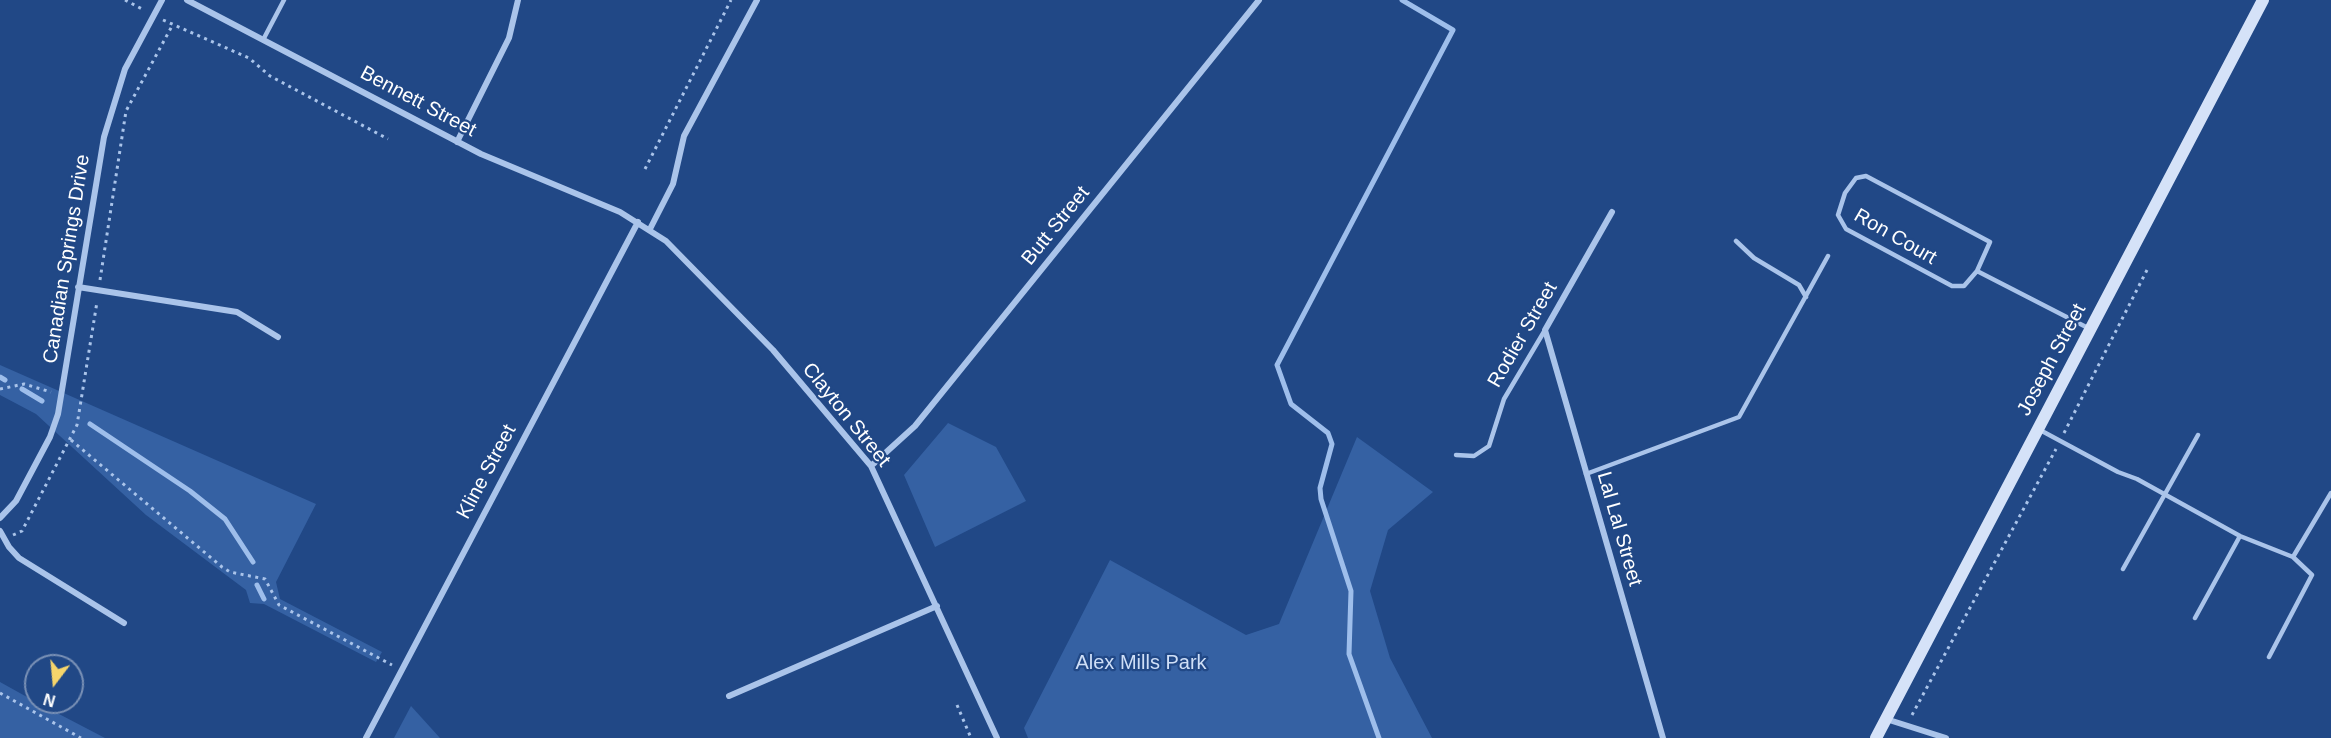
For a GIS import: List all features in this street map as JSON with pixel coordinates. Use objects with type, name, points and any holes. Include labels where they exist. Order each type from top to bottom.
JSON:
[{"type":"street","name":"Canadian Springs Drive","points":[[0,518],[16,501],[50,437],[62,395],[78,287],[105,137],[125,69],[162,0]]},
{"type":"street","name":"Bennett Street","points":[[187,0],[457,142],[638,222]]},
{"type":"street","points":[[457,142],[512,32],[518,0]]},
{"type":"street","points":[[650,229],[673,184],[684,136],[757,0]]},
{"type":"street","name":"Butt Street","points":[[871,466],[915,426],[1260,0]]},
{"type":"street","name":"Joseph Street","points":[[1876,738],[2263,0]]},
{"type":"street","name":"Rodier Street","points":[[1545,330],[1612,212]]},
{"type":"street","name":"Clayton Street","points":[[638,222],[686,259],[772,350],[871,466],[997,738]]},
{"type":"street","name":"Kline Street","points":[[366,738],[638,222]]},
{"type":"street","points":[[78,287],[237,312],[278,338]]},
{"type":"street","name":"Lal Lal Street","points":[[1545,330],[1663,738]]},
{"type":"street","points":[[0,531],[11,551],[19,558],[124,623]]},
{"type":"street","points":[[729,696],[937,606]]},
{"type":"street","points":[[1886,719],[1946,738]]},
{"type":"lane","points":[[262,40],[284,0]]},
{"type":"lane","name":"Ron Court","points":[[1866,176],[1990,242],[1977,270],[1966,285],[1957,288],[1884,250],[1841,225],[1838,215],[1842,197],[1856,178],[1866,176]]},
{"type":"lane","points":[[1736,241],[1754,258],[1799,285],[1806,297]]},
{"type":"lane","points":[[1586,474],[1739,417],[1828,256]]},
{"type":"lane","points":[[1977,270],[2090,329]]},
{"type":"lane","name":"Rodier Street","points":[[1456,455],[1474,456],[1489,446],[1504,399],[1545,330]]},
{"type":"lane","points":[[2038,429],[2240,536],[2293,557],[2312,575],[2268,657]]},
{"type":"lane","points":[[2123,569],[2198,435]]},
{"type":"lane","points":[[2293,557],[2331,493]]},
{"type":"lane","points":[[2195,618],[2240,536]]},
{"type":"path","points":[[125,0],[172,26],[198,33],[249,58],[270,76],[388,139]]},
{"type":"path","points":[[645,169],[731,0]]},
{"type":"path","points":[[99,290],[126,111],[172,26]]},
{"type":"path","points":[[1906,725],[2060,441],[2148,270]]},
{"type":"path","points":[[0,389],[24,384],[62,395]]},
{"type":"path","points":[[71,440],[222,567],[230,572],[263,578],[271,586],[279,605],[402,670]]},
{"type":"path","points":[[0,693],[81,738]]},
{"type":"path","points":[[957,705],[972,738]]},
{"type":"green space","points":[[0,365],[316,504],[276,582],[280,599],[382,652],[376,662],[264,604],[250,603],[246,590],[146,515],[36,414],[0,395]]},
{"type":"green space","points":[[948,423],[996,447],[1026,501],[935,547],[904,475]]},
{"type":"green space","name":"Alex Mills Park","points":[[1357,437],[1433,492],[1388,530],[1370,591],[1390,658],[1432,738],[1028,738],[1024,728],[1110,560],[1246,635],[1279,624]]},
{"type":"green space","points":[[0,682],[24,695],[24,714],[59,714],[105,738],[0,738]]},
{"type":"green space","points":[[411,706],[440,738],[394,738]]},
{"type":"waterway","points":[[1379,738],[1349,654],[1351,591],[1321,499],[1320,488],[1332,444],[1328,433],[1291,404],[1277,365],[1453,30],[1402,0]]},
{"type":"waterway","points":[[0,377],[5,380]]},
{"type":"waterway","points":[[22,389],[42,401]]},
{"type":"waterway","points":[[90,424],[190,491],[225,519],[253,562]]},
{"type":"waterway","points":[[257,585],[264,599]]}]
